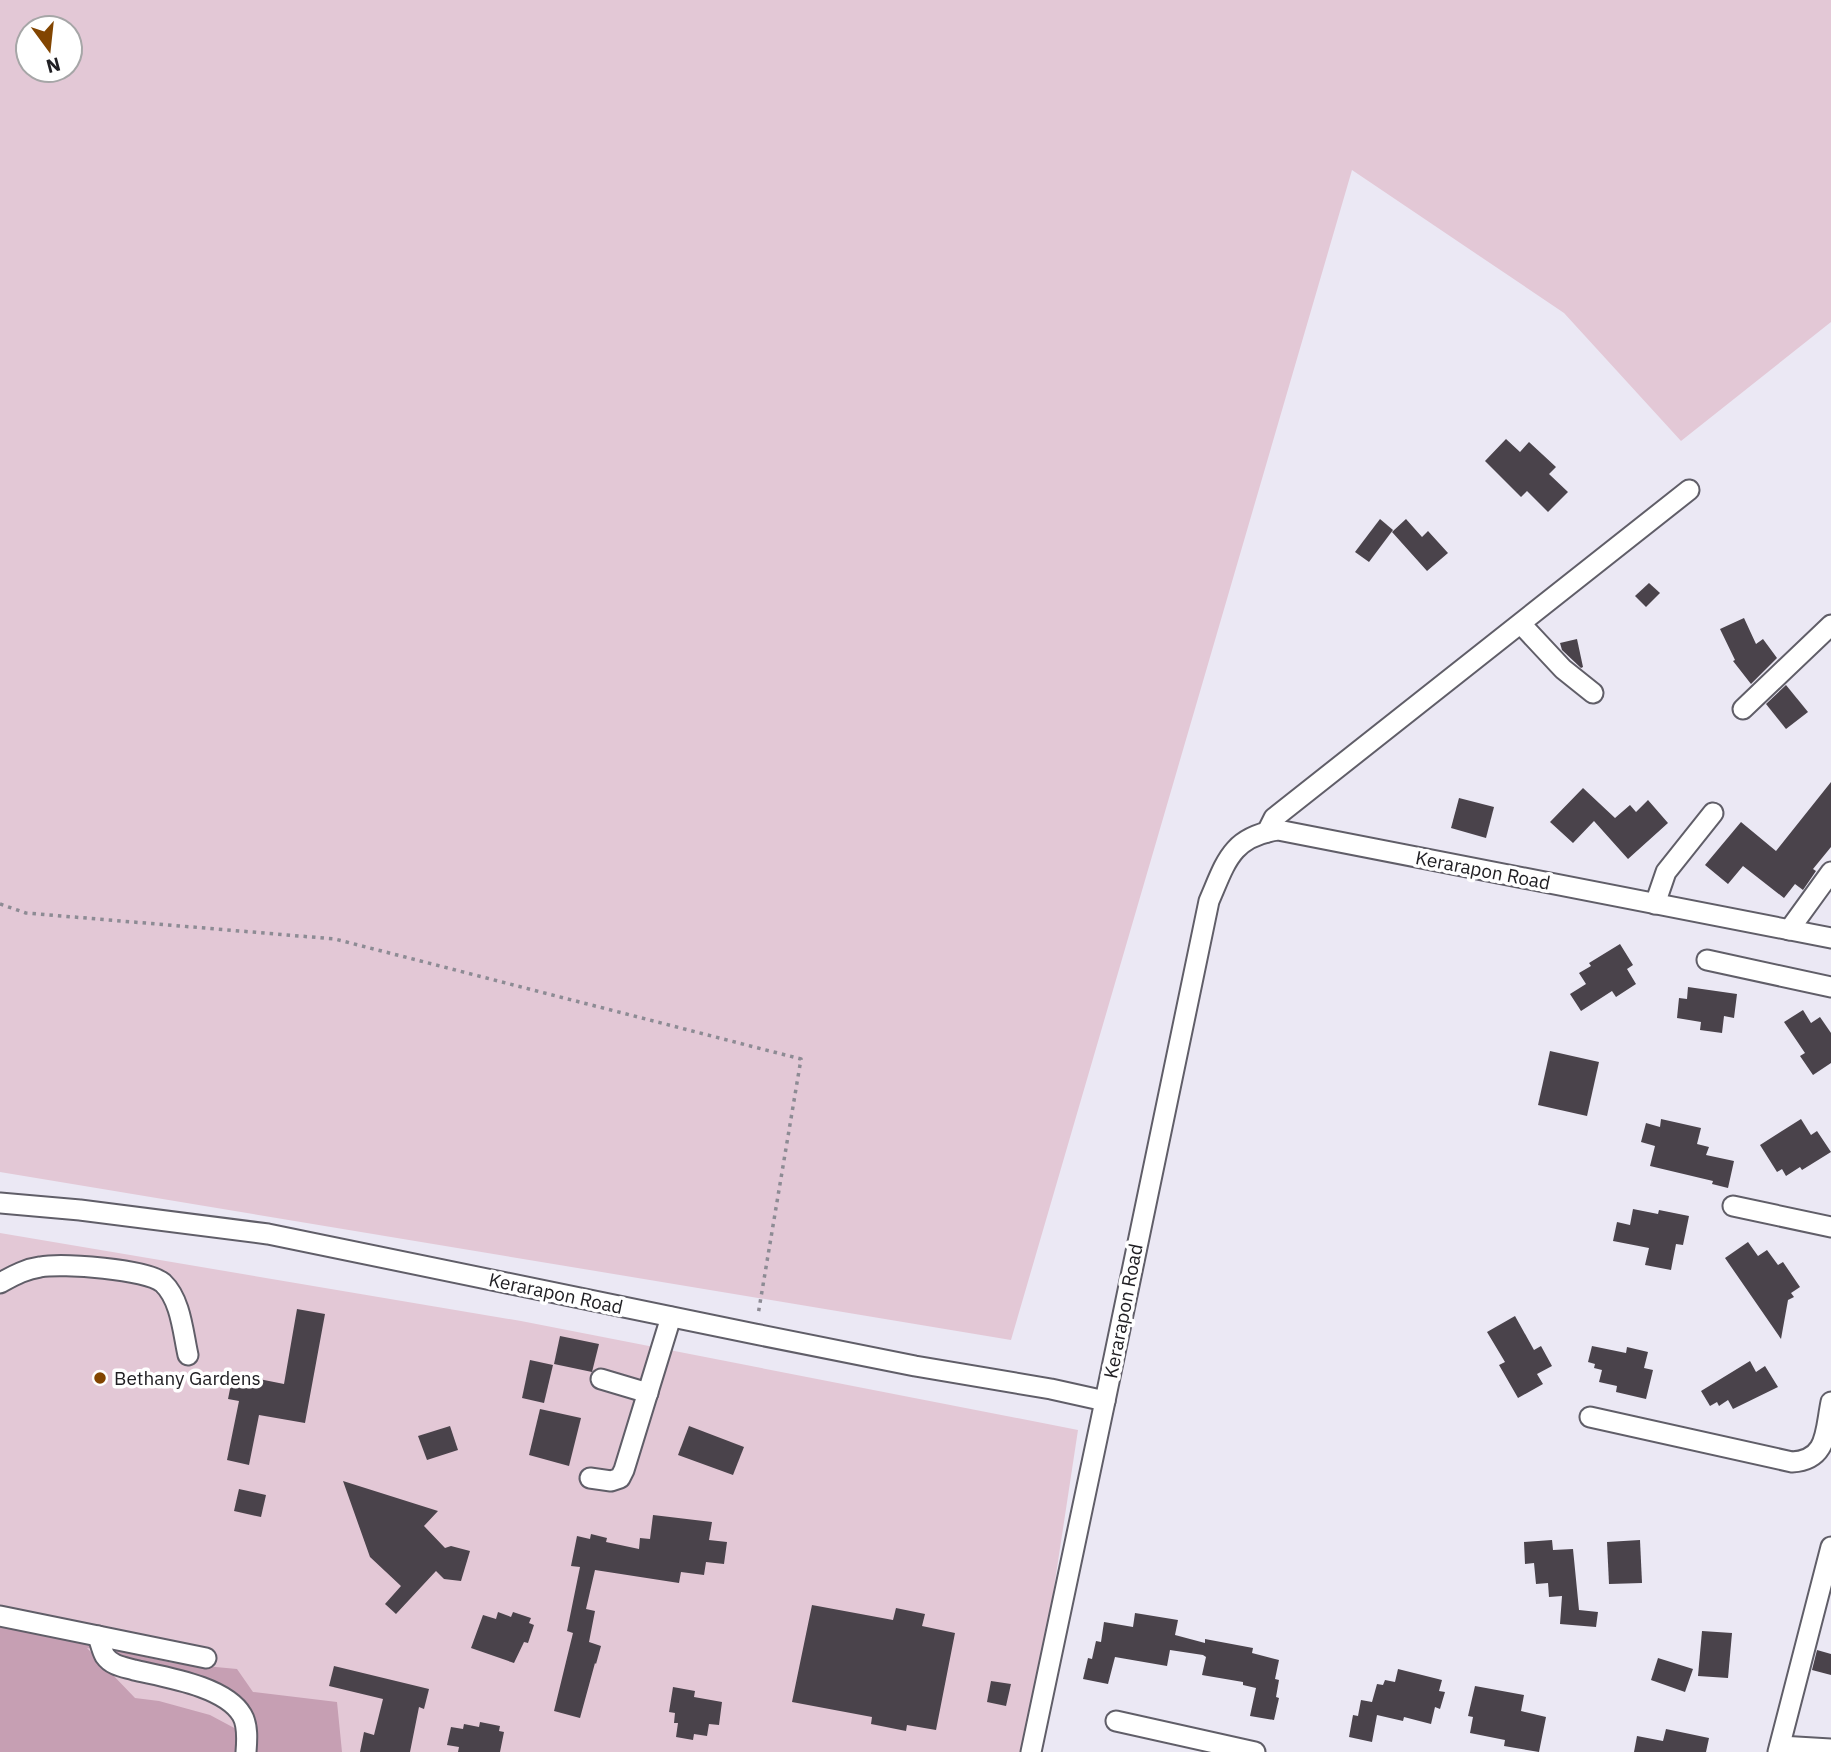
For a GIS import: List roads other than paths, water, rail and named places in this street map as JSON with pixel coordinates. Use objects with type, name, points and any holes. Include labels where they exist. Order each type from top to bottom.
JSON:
[{"type":"street","points":[[1267,832],[1274,818],[1689,490]]},
{"type":"street","points":[[1521,624],[1563,669],[1593,693]]},
{"type":"street","points":[[1743,709],[1831,625]]},
{"type":"street","points":[[1655,904],[1667,872],[1713,813]]},
{"type":"street","name":"Kerarapon Road","points":[[0,1203],[80,1210],[268,1234],[915,1366],[1105,1401],[1209,901],[1228,856],[1247,839],[1278,830],[1831,938]]},
{"type":"street","points":[[1789,930],[1831,872]]},
{"type":"street","points":[[1707,960],[1831,987]]},
{"type":"street","points":[[1733,1206],[1831,1227]]},
{"type":"street","points":[[0,1283],[24,1270],[58,1265],[128,1272],[162,1283],[175,1303],[188,1355]]},
{"type":"street","points":[[590,1478],[611,1481],[620,1478],[671,1317]]},
{"type":"street","points":[[601,1379],[648,1393]]},
{"type":"street","points":[[1031,1752],[1105,1401]]},
{"type":"street","points":[[1590,1417],[1792,1462],[1806,1461],[1816,1456],[1823,1445],[1831,1402]]},
{"type":"street","points":[[1831,1547],[1779,1749],[1831,1749]]},
{"type":"street","points":[[0,1616],[206,1658]]},
{"type":"street","points":[[98,1636],[106,1657],[116,1665],[171,1677],[208,1690],[241,1712],[245,1723],[246,1752]]},
{"type":"street","points":[[1116,1721],[1255,1752]]},
{"type":"place","name":"Bethany Gardens","points":[[100,1378]]}]
